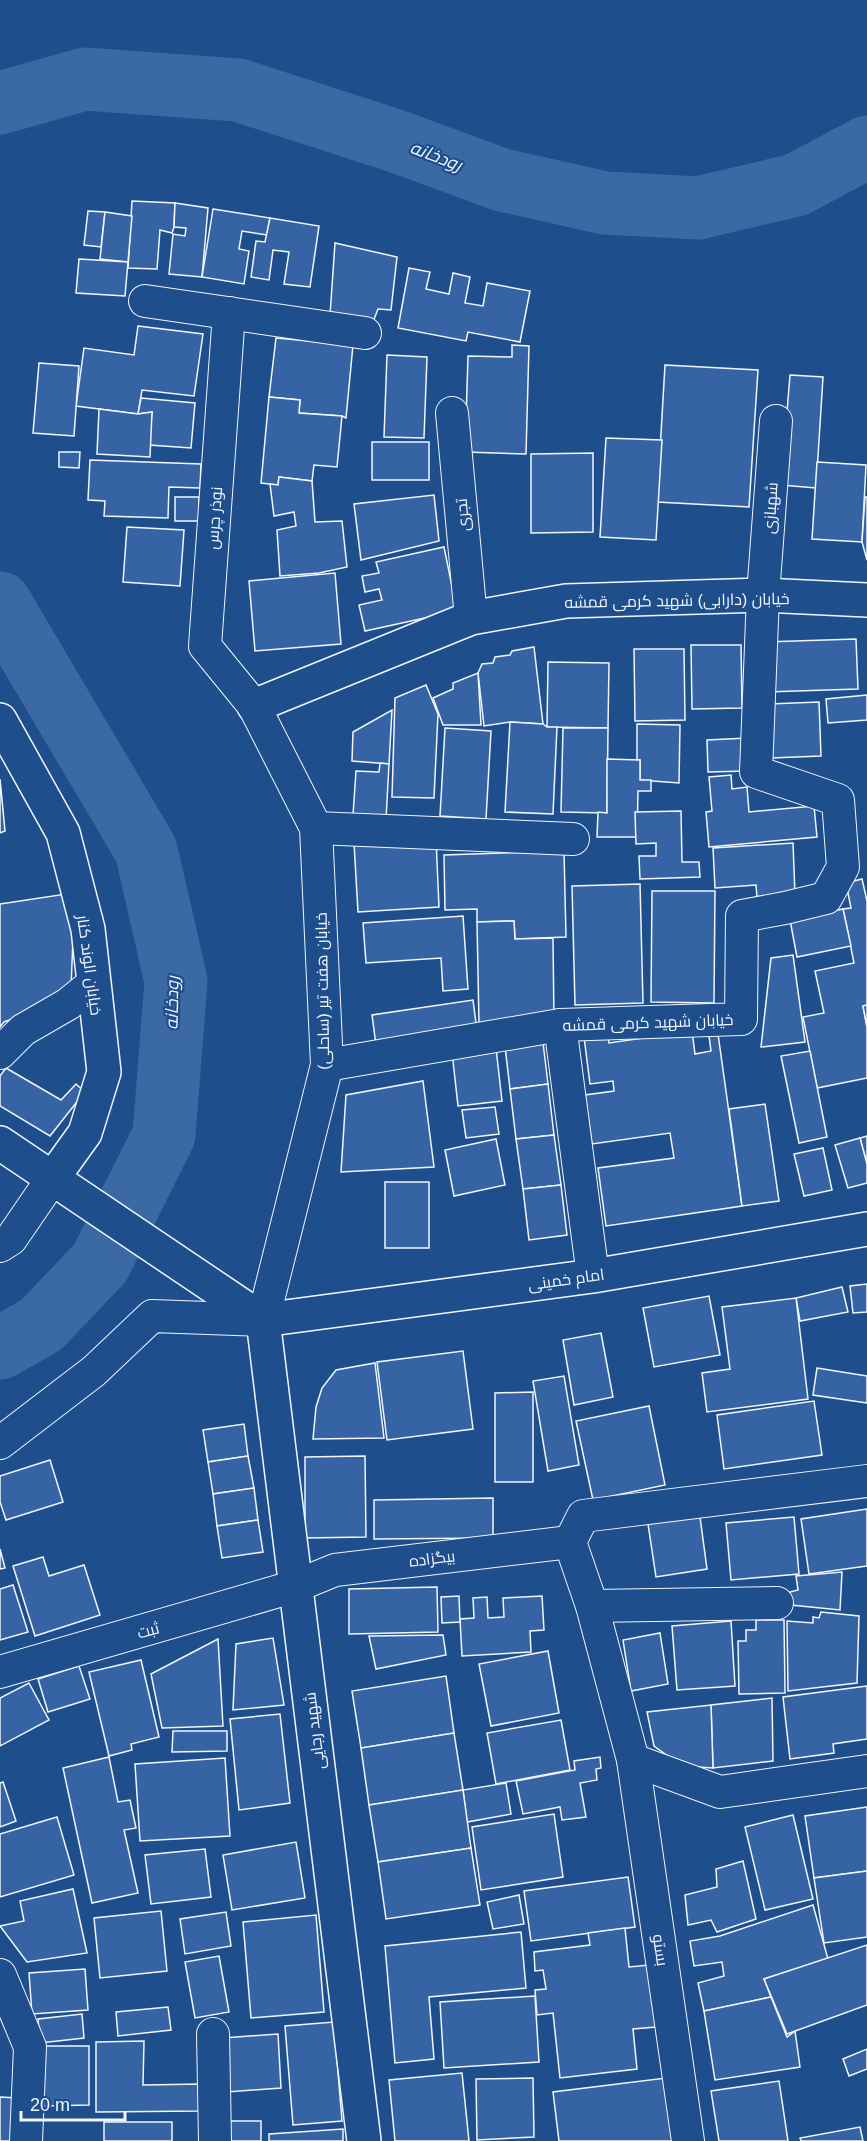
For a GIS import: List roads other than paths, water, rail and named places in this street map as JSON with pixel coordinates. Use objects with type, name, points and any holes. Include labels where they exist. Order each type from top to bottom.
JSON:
[{"type":"street","points":[[145,300],[365,333]]},
{"type":"street","name":"نوذر چرس","points":[[229,313],[205,646],[254,706]]},
{"type":"street","name":"تجری","points":[[452,413],[471,618]]},
{"type":"street","name":"شهبازی","points":[[763,595],[776,421]]},
{"type":"street","name":"خیابان (دارابی) شهید کرمی قمشه","points":[[254,706],[471,618],[566,601],[763,595],[867,600]]},
{"type":"street","name":"خیابان شهید کرمی قمشه","points":[[327,1065],[560,1025],[741,1019],[742,916],[826,898],[843,867],[838,800],[756,772],[763,595]]},
{"type":"street","name":"خیابان هفت تیر (ساحلی)","points":[[254,706],[316,828],[327,1065],[263,1320]]},
{"type":"street","name":"خیابان الوند کنار","points":[[0,720],[63,833],[88,929],[104,1072],[85,1133],[52,1179]]},
{"type":"street","points":[[316,828],[573,839]]},
{"type":"street","points":[[0,1053],[22,1030],[68,1004],[94,983]]},
{"type":"street","points":[[560,1025],[592,1276]]},
{"type":"street","points":[[0,1143],[263,1320]]},
{"type":"street","points":[[0,1246],[11,1239],[52,1179]]},
{"type":"street","name":"امام خمینی","points":[[263,1320],[592,1276],[867,1229]]},
{"type":"street","points":[[0,1443],[94,1371],[152,1316],[263,1320]]},
{"type":"street","name":"شهید رجایی","points":[[263,1320],[364,2141]]},
{"type":"street","points":[[570,1542],[583,1516],[867,1481]]},
{"type":"street","name":"بیگزاده","points":[[296,1586],[335,1570],[570,1542]]},
{"type":"street","name":"بستو","points":[[570,1542],[592,1606],[633,1760],[688,2141]]},
{"type":"street","name":"ثبت","points":[[0,1672],[296,1586]]},
{"type":"street","points":[[592,1606],[777,1603]]},
{"type":"street","points":[[633,1760],[720,1792],[867,1771]]},
{"type":"street","points":[[0,1975],[30,2047],[26,2141]]},
{"type":"street","points":[[213,2034],[215,2141]]},
{"type":"waterway","name":"رودخانه","points":[[0,103],[85,79],[238,90],[396,141],[502,180],[605,203],[698,208],[796,185],[867,147]]},
{"type":"waterway","name":"رودخانه","points":[[0,603],[146,850],[176,981],[164,1135],[100,1263],[41,1325],[0,1348]]}]
